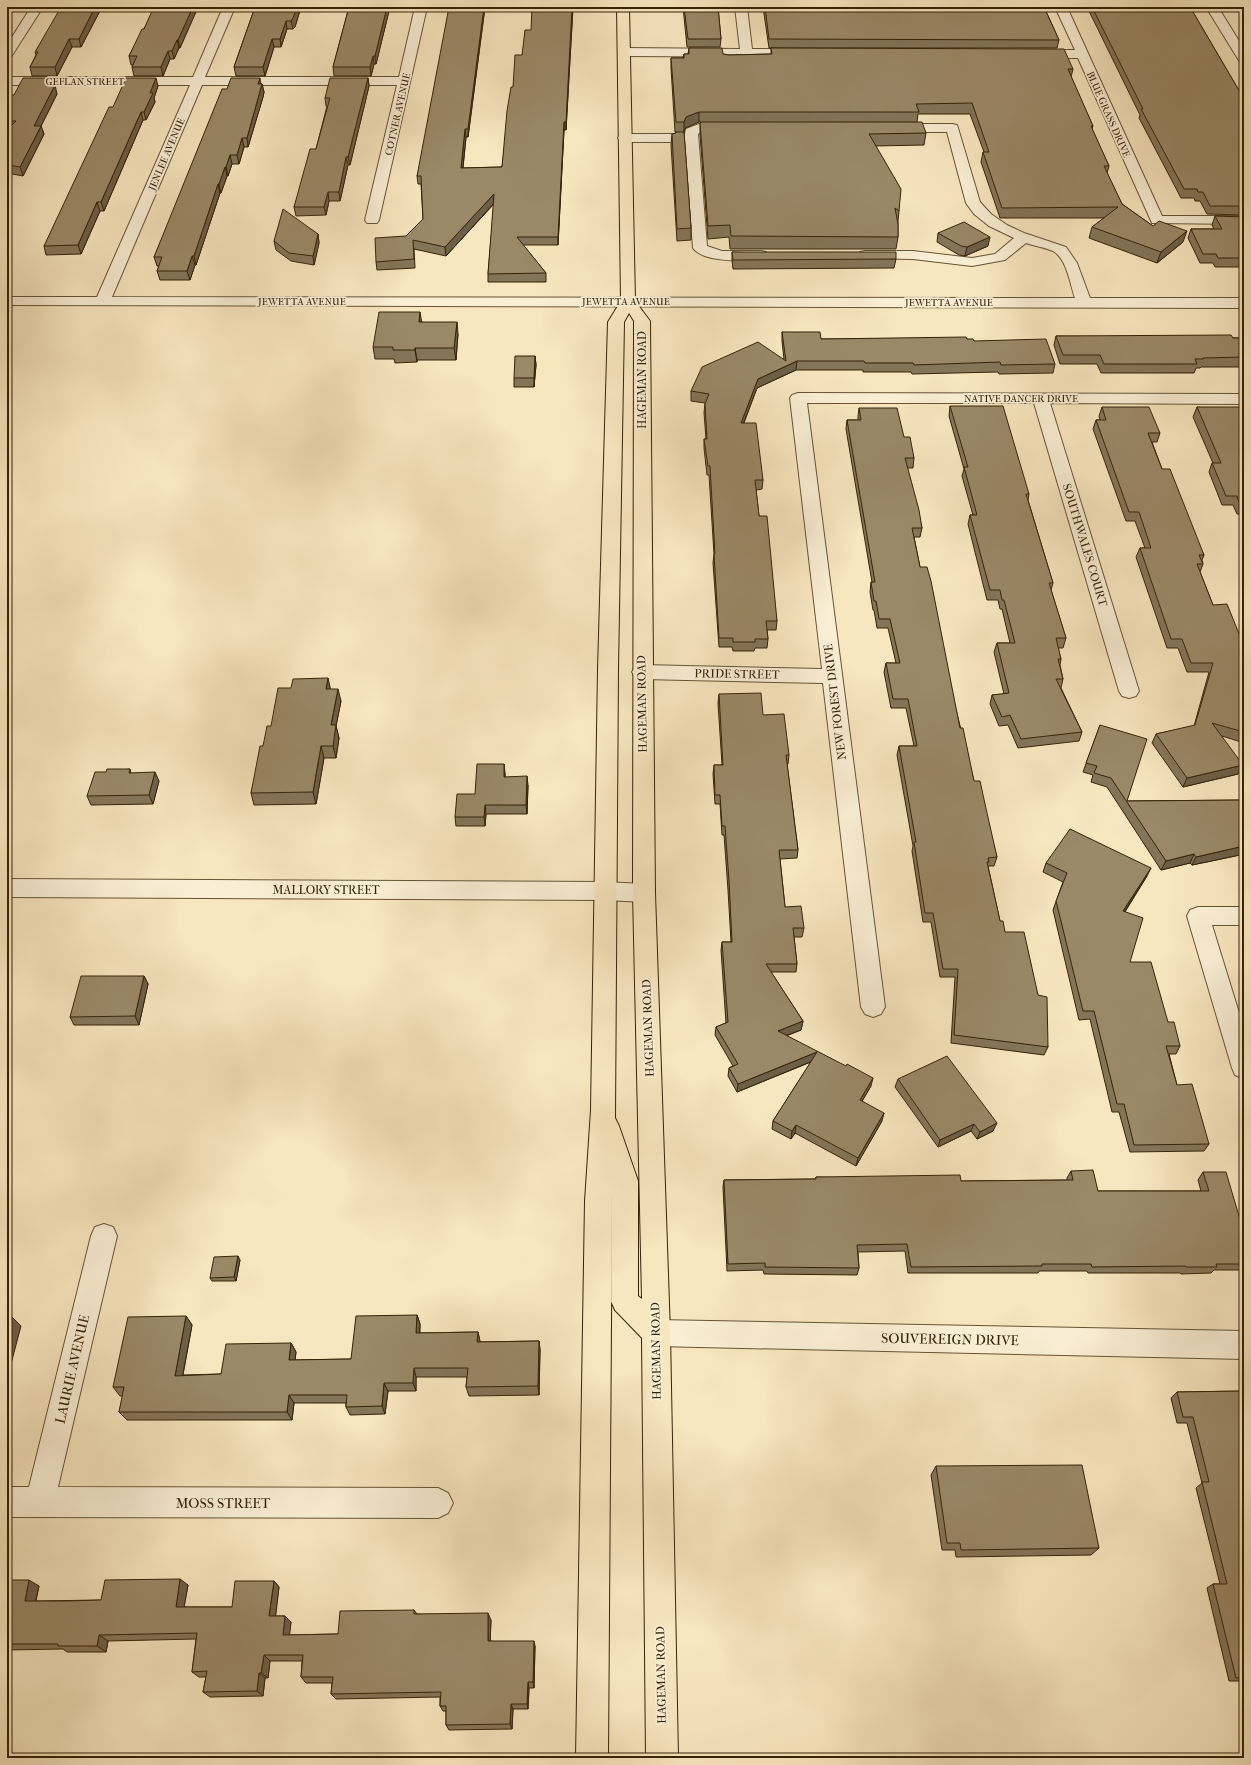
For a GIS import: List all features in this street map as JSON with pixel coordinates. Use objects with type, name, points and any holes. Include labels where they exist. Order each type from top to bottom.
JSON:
[{"type":"main road","points":[[592,1758],[598,1200],[603,1110],[608,669],[616,322],[628,301],[623,7]]},
{"type":"main road","name":"HAGEMAN ROAD","points":[[628,301],[642,322],[642,672],[644,893],[656,1333],[662,1758]]},
{"type":"main road","points":[[603,1110],[625,1181],[625,1301],[656,1333]]},
{"type":"street","points":[[7,54],[37,7]]},
{"type":"street","name":"JENLEE AVENUE","points":[[103,301],[229,7]]},
{"type":"street","name":"COTNER AVENUE","points":[[372,220],[421,7]]},
{"type":"street","points":[[741,7],[746,53]]},
{"type":"street","name":"BLUE GRASS DRIVE","points":[[1061,7],[1157,220],[1244,220]]},
{"type":"street","points":[[1212,7],[1244,59]]},
{"type":"street","points":[[624,52],[817,53]]},
{"type":"street","points":[[1028,54],[1082,54]]},
{"type":"street","name":"GEFLAN STREET","points":[[7,81],[404,81]]},
{"type":"street","points":[[739,128],[699,128],[691,132],[700,248],[707,253],[717,255],[772,255]]},
{"type":"street","points":[[881,128],[952,128],[973,203],[979,213],[994,224],[1024,237],[1062,250],[1069,260],[1084,303]]},
{"type":"street","points":[[625,138],[692,138]]},
{"type":"street","points":[[850,255],[913,255],[953,261],[972,262],[1000,257],[1024,237]]},
{"type":"street","name":"JEWETTA AVENUE","points":[[7,301],[1244,303]]},
{"type":"street","name":"NATIVE DANCER DRIVE","points":[[798,398],[1244,398]]},
{"type":"street","name":"NEW FOREST DRIVE","points":[[798,398],[873,1007]]},
{"type":"street","name":"SOUTHWALES COURT","points":[[1040,398],[1129,691]]},
{"type":"street","name":"PRIDE STREET","points":[[642,672],[832,676]]},
{"type":"street","name":"MALLORY STREET","points":[[7,888],[605,891],[644,893]]},
{"type":"street","points":[[1244,916],[1198,916],[1244,1068]]},
{"type":"street","name":"LAURIE AVENUE","points":[[40,1502],[104,1236]]},
{"type":"street","name":"SOUVEREIGN DRIVE","points":[[656,1333],[1244,1344]]},
{"type":"street","name":"MOSS STREET","points":[[7,1502],[438,1503]]},
{"type":"building","points":[[61,7],[95,7],[79,39],[69,39],[55,67],[30,67],[38,52],[35,52]]},
{"type":"building","points":[[156,7],[193,7],[178,40],[172,51],[168,51],[161,67],[132,67],[137,56],[129,56],[142,29],[144,29],[152,11],[154,11]]},
{"type":"building","points":[[255,7],[297,7],[291,21],[286,21],[280,39],[272,39],[263,67],[234,67]]},
{"type":"building","points":[[349,7],[387,7],[375,56],[373,56],[370,67],[333,67]]},
{"type":"building","points":[[449,7],[484,7],[468,129],[465,129],[461,168],[502,167],[507,111],[511,87],[513,87],[515,55],[522,55],[525,30],[531,30],[532,7],[572,7],[558,237],[517,237],[546,273],[488,274],[494,194],[445,247],[413,240],[414,259],[376,262],[375,238],[406,236],[423,219],[421,176],[417,176]]},
{"type":"building","points":[[684,7],[718,7],[721,39],[688,39]]},
{"type":"building","points":[[765,7],[1044,7],[1059,40],[769,39]]},
{"type":"building","points":[[1092,7],[1190,7],[1244,99],[1244,206],[1210,206],[1203,192],[1198,192],[1197,189],[1184,189],[1141,109],[1143,109]]},
{"type":"building","points":[[689,48],[722,48],[723,54],[729,55],[772,54],[771,48],[1064,49],[1073,69],[1068,69],[1109,166],[1104,166],[1122,204],[1153,226],[1159,221],[1187,231],[1161,252],[1092,227],[1118,207],[1002,208],[983,152],[989,152],[972,103],[916,104],[919,112],[699,112],[686,117],[684,122],[676,122],[671,58],[684,58],[684,54],[689,54]]},
{"type":"building","points":[[23,78],[49,78],[46,85],[55,85],[34,126],[41,126],[20,167],[7,165],[7,130],[16,121],[7,121],[7,101],[11,95],[14,95]]},
{"type":"building","points":[[126,78],[156,78],[150,93],[153,93],[144,112],[141,112],[101,202],[97,202],[78,245],[44,246],[109,107],[113,107]]},
{"type":"building","points":[[231,78],[260,78],[258,84],[262,84],[247,138],[242,138],[237,155],[230,155],[218,184],[194,256],[192,256],[187,271],[157,271],[162,257],[154,257],[222,89],[227,89]]},
{"type":"building","points":[[330,78],[368,78],[348,157],[346,157],[339,192],[328,192],[324,207],[294,207],[310,149],[316,149],[330,98],[325,98]]},
{"type":"building","points":[[922,122],[926,133],[869,134],[901,189],[899,211],[895,208],[898,224],[898,237],[731,236],[730,225],[708,226],[700,123]]},
{"type":"building","points":[[676,132],[684,132],[691,228],[677,229],[672,134]]},
{"type":"building","points":[[283,209],[318,234],[313,256],[289,253],[274,241]]},
{"type":"building","points":[[1215,216],[1244,217],[1244,258],[1218,258],[1216,254],[1203,254],[1191,229],[1222,229]]},
{"type":"building","points":[[964,222],[990,237],[967,247],[961,246],[938,233]]},
{"type":"building","points":[[732,252],[896,252],[896,259],[733,260]]},
{"type":"building","points":[[379,312],[420,312],[419,322],[457,322],[454,348],[415,348],[415,350],[393,350],[393,347],[373,347]]},
{"type":"building","points":[[782,332],[820,332],[821,339],[966,337],[967,339],[973,339],[974,341],[1046,339],[1055,364],[1001,365],[1000,362],[914,365],[913,363],[865,363],[864,361],[797,361],[758,379],[741,423],[756,423],[763,480],[755,480],[759,516],[767,516],[777,621],[766,621],[768,639],[755,639],[755,642],[733,642],[733,638],[719,638],[710,466],[708,466],[704,439],[707,439],[705,404],[709,394],[691,391],[702,367],[758,342],[786,361]]},
{"type":"building","points":[[1231,335],[1233,338],[1244,338],[1244,357],[1195,359],[1197,364],[1104,364],[1100,355],[1063,355],[1056,336]]},
{"type":"building","points":[[515,356],[535,356],[534,378],[514,378]]},
{"type":"building","points":[[950,406],[1003,406],[1029,494],[1026,494],[1053,583],[1049,583],[1066,638],[1056,638],[1061,659],[1058,659],[1063,679],[1056,679],[1082,732],[1021,739],[1010,715],[1002,717],[992,695],[1009,693],[997,643],[1015,643],[1000,590],[990,590],[970,515],[977,515],[964,467],[968,467]]},
{"type":"building","points":[[1102,407],[1149,407],[1160,433],[1148,433],[1162,469],[1170,469],[1204,555],[1199,555],[1203,564],[1197,564],[1213,605],[1227,604],[1244,646],[1244,732],[1212,723],[1243,765],[1187,778],[1156,734],[1195,725],[1213,663],[1191,663],[1182,639],[1171,639],[1140,548],[1151,548],[1139,512],[1129,512],[1096,420],[1106,420]]},
{"type":"building","points":[[1197,407],[1241,407],[1244,413],[1244,507],[1243,505],[1240,505],[1237,496],[1226,496],[1212,463],[1221,463]]},
{"type":"building","points":[[859,408],[897,408],[904,437],[910,437],[914,458],[905,458],[919,510],[922,528],[912,528],[920,567],[927,567],[931,581],[960,728],[963,728],[974,781],[980,781],[997,857],[988,858],[989,862],[987,862],[1000,921],[1003,921],[1005,932],[1024,932],[1038,995],[1047,997],[1048,1047],[954,1035],[958,969],[943,969],[933,913],[925,913],[914,842],[916,842],[899,746],[917,746],[908,699],[893,699],[886,663],[900,663],[890,619],[879,619],[871,582],[875,582],[847,420],[861,420]]},
{"type":"building","points":[[328,678],[326,689],[338,689],[331,725],[336,725],[333,746],[321,746],[313,792],[251,793],[260,746],[263,746],[267,726],[271,726],[278,688],[291,688],[293,679]]},
{"type":"building","points":[[761,693],[763,715],[784,714],[789,755],[786,755],[798,850],[779,850],[785,907],[801,906],[804,928],[793,928],[797,964],[766,964],[803,1021],[778,1031],[846,1066],[847,1064],[873,1078],[860,1100],[884,1113],[858,1158],[796,1125],[792,1131],[773,1121],[817,1052],[738,1084],[729,1068],[738,1064],[716,1027],[728,1022],[722,942],[732,942],[725,826],[722,826],[720,795],[715,795],[714,765],[723,765],[719,694]]},
{"type":"building","points":[[1100,725],[1147,739],[1127,801],[1244,800],[1244,846],[1196,857],[1194,854],[1166,861],[1111,778],[1094,773],[1097,766],[1086,763]]},
{"type":"building","points":[[477,764],[504,764],[504,777],[527,776],[526,805],[485,805],[484,817],[455,817],[457,794],[475,794]]},
{"type":"building","points":[[107,769],[130,769],[129,773],[155,772],[149,795],[87,796],[95,772],[106,772]]},
{"type":"building","points":[[1070,829],[1151,868],[1123,911],[1143,918],[1130,962],[1151,962],[1168,1022],[1174,1022],[1180,1046],[1166,1046],[1177,1085],[1192,1084],[1209,1144],[1134,1145],[1124,1104],[1117,1104],[1094,1011],[1083,1011],[1056,901],[1067,873],[1046,863]]},
{"type":"building","points":[[81,976],[144,976],[135,1016],[70,1017]]},
{"type":"building","points":[[947,1056],[997,1123],[980,1132],[974,1124],[940,1140],[898,1079]]},
{"type":"building","points":[[1093,1170],[1098,1191],[1209,1191],[1203,1172],[1226,1172],[1244,1233],[1244,1264],[1216,1264],[1217,1267],[1092,1267],[1091,1264],[1042,1264],[1042,1266],[911,1267],[907,1244],[857,1245],[859,1268],[765,1267],[765,1263],[728,1264],[724,1180],[960,1175],[961,1181],[1073,1180],[1071,1171]]},
{"type":"building","points":[[238,1256],[234,1277],[210,1278],[214,1257]]},
{"type":"building","points":[[417,1315],[416,1333],[478,1332],[477,1342],[539,1341],[538,1386],[466,1387],[468,1368],[414,1368],[413,1383],[384,1383],[382,1406],[346,1407],[347,1395],[289,1395],[287,1412],[119,1412],[124,1387],[113,1387],[128,1317],[186,1316],[175,1376],[221,1374],[226,1344],[291,1343],[289,1360],[351,1359],[356,1316]]},
{"type":"building","points":[[7,1317],[12,1317],[7,1335]]},
{"type":"building","points":[[1244,1391],[1244,1677],[1236,1678],[1213,1584],[1227,1584],[1202,1482],[1209,1482],[1193,1417],[1183,1417],[1177,1392]]},
{"type":"building","points":[[1082,1465],[1099,1548],[961,1550],[960,1543],[947,1543],[936,1466]]},
{"type":"building","points":[[180,1579],[176,1607],[232,1607],[235,1581],[274,1581],[269,1616],[285,1616],[283,1635],[338,1634],[340,1611],[414,1610],[414,1614],[488,1613],[488,1641],[534,1641],[533,1682],[528,1682],[527,1704],[511,1704],[510,1724],[446,1725],[446,1706],[440,1706],[441,1692],[331,1694],[333,1677],[301,1677],[303,1655],[264,1655],[261,1673],[259,1673],[257,1691],[203,1692],[207,1671],[192,1672],[197,1633],[99,1635],[97,1646],[7,1644],[7,1580],[29,1580],[25,1601],[67,1601],[101,1600],[105,1580]]}]
